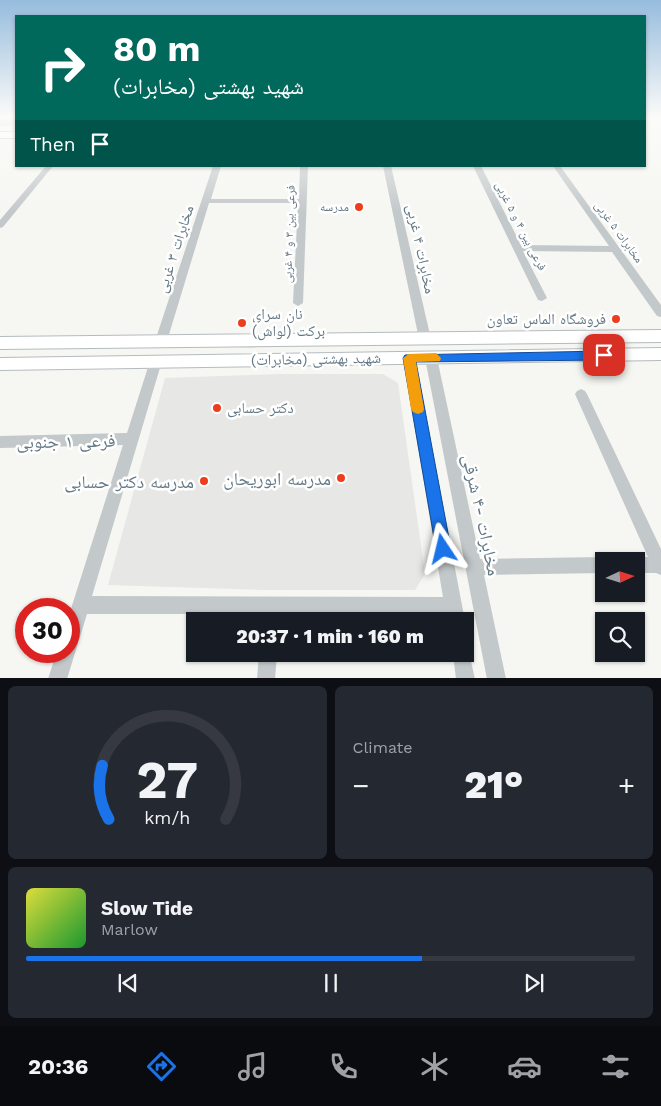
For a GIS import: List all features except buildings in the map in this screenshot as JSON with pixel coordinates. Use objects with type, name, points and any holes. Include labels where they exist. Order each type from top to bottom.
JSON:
[{"type":"main road","name":"شهید بهشتی (مخابرات)","points":[[0,342],[661,336]]},
{"type":"main road","name":"شهید بهشتی (مخابرات)","points":[[0,364],[661,354]]},
{"type":"street","points":[[0,226],[49,167]]},
{"type":"street","name":"مخابرات ۳ غربی","points":[[161,342],[217,167]]},
{"type":"street","name":"فرعی بین ۳ و ۴ غربی","points":[[298,303],[304,167]]},
{"type":"street","name":"مخابرات ۴ غربی","points":[[387,167],[425,339]]},
{"type":"street","name":"فرعی بین ۴ و ۵ غربی","points":[[478,167],[542,298]]},
{"type":"street","name":"مخابرات ۵ غربی","points":[[557,167],[661,313]]},
{"type":"street","points":[[206,201],[303,201]]},
{"type":"street","points":[[519,248],[615,249]]},
{"type":"street","points":[[409,358],[455,612]]},
{"type":"street","name":"مخابرات -۴ شرقی","points":[[431,358],[473,567],[498,678]]},
{"type":"street","points":[[156,361],[80,605],[247,612]]},
{"type":"street","points":[[581,394],[661,566],[645,565]]},
{"type":"street","name":"فرعی ۱ جنوبی","points":[[0,442],[131,439]]},
{"type":"street","points":[[473,567],[595,566]]},
{"type":"street","points":[[266,678],[267,662]]},
{"type":"street","points":[[463,662],[466,678]]},
{"type":"street","points":[[57,678],[62,663]]},
{"type":"shaded area","points":[[279,374],[383,374],[398,383],[425,574],[415,590],[263,590],[108,585],[165,378]]},
{"type":"slow traffic","points":[[418,409],[409,358],[436,358]]},
{"type":"place","name":"مدرسه","points":[[359,207]]},
{"type":"place","name":"فروشگاه الماس تعاون","points":[[616,319]]},
{"type":"place","name":"نان سرای برکت (لواش)","points":[[242,323]]},
{"type":"place","name":"دکتر حسابی","points":[[217,408]]},
{"type":"place","name":"مدرسه ابوریحان","points":[[341,478]]},
{"type":"place","name":"مدرسه دکتر حسابی","points":[[204,481]]},
{"type":"route","points":[[443,549],[409,358],[604,355]]}]
